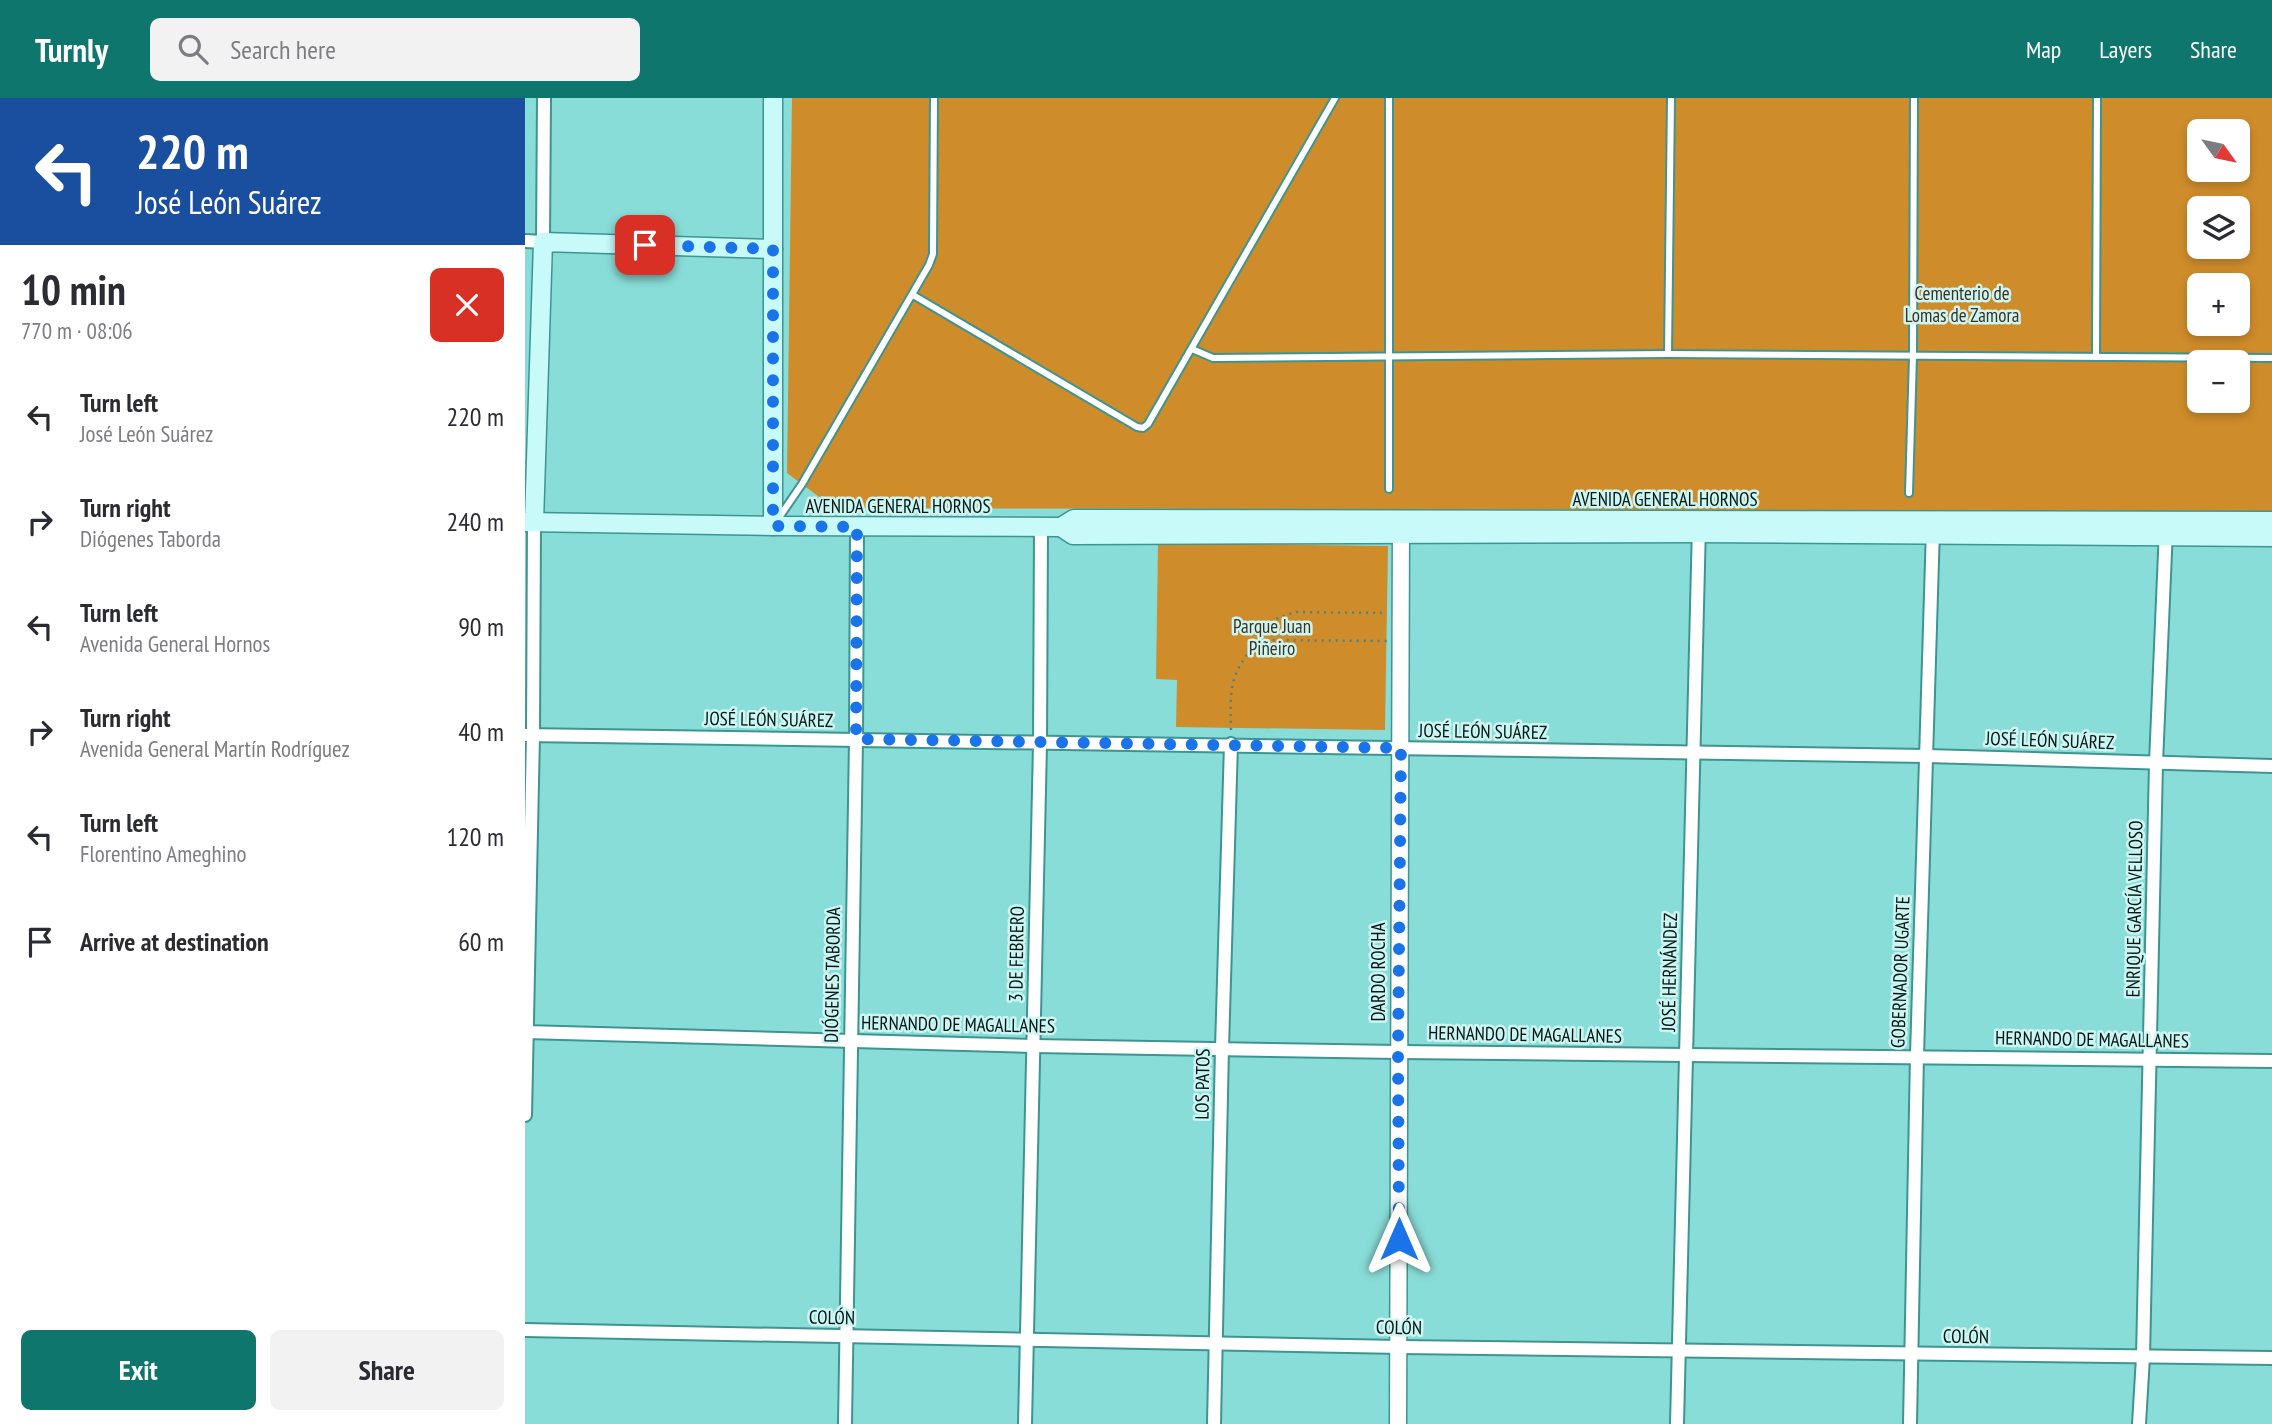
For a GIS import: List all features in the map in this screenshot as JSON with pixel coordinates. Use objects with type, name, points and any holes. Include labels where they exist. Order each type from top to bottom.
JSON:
[{"type":"main road","points":[[773,98],[773,526]]},
{"type":"main road","points":[[530,522],[534,242],[773,249]]},
{"type":"main road","name":"AVENIDA GENERAL HORNOS","points":[[530,522],[1061,527],[1073,535],[1401,527],[2166,528],[2272,521]]},
{"type":"main road","name":"AVENIDA GENERAL HORNOS","points":[[2166,528],[2272,537]]},
{"type":"street","points":[[534,242],[544,98]]},
{"type":"street","points":[[525,1115],[530,522]]},
{"type":"street","name":"DIÓGENES TABORDA","points":[[845,1424],[857,527]]},
{"type":"street","name":"3 DE FEBRERO","points":[[1025,1424],[1040,744],[1041,527]]},
{"type":"street","name":"DARDO ROCHA","points":[[1398,1424],[1401,527]]},
{"type":"street","name":"JOSÉ HERNÁNDEZ","points":[[1677,1424],[1699,527]]},
{"type":"street","name":"GOBERNADOR UGARTE","points":[[1910,1424],[1917,1055],[1933,527]]},
{"type":"street","name":"ENRIQUE GARCÍA VELLOSO","points":[[2139,1424],[2143,1357],[2156,763],[2166,528]]},
{"type":"street","name":"JOSÉ LEÓN SUÁREZ","points":[[529,735],[1927,756],[2272,766]]},
{"type":"street","name":"LOS PATOS","points":[[1214,1424],[1231,744]]},
{"type":"street","name":"HERNANDO DE MAGALLANES","points":[[526,1032],[1398,1052],[1917,1055],[2272,1061]]},
{"type":"street","name":"COLÓN","points":[[525,1330],[1912,1354],[2272,1357]]},
{"type":"lane","points":[[773,526],[802,484],[933,254],[934,98]]},
{"type":"lane","points":[[912,295],[1137,427],[1143,428],[1148,424],[1192,349],[1335,98]]},
{"type":"lane","points":[[1389,98],[1389,489]]},
{"type":"lane","points":[[1668,354],[1671,98]]},
{"type":"lane","points":[[1909,493],[1913,356],[1914,98]]},
{"type":"lane","points":[[2097,357],[2098,98]]},
{"type":"lane","points":[[1192,349],[1213,358],[1668,354],[2272,358]]},
{"type":"path","points":[[1231,744],[1230,690],[1233,678],[1258,640],[1276,619],[1295,611],[1401,614]]},
{"type":"path","points":[[1258,640],[1401,642]]},
{"type":"green space","name":"Cementerio de Lomas de Zamora","points":[[792,98],[2272,98],[2272,511],[834,508],[787,473]]},
{"type":"green space","name":"Parque Juan Piñeiro","points":[[1158,543],[1388,546],[1385,730],[1176,727],[1177,680],[1156,679]]},
{"type":"route","points":[[645,245],[773,249],[773,526],[857,527],[856,739],[1401,748],[1399,1239]]}]
